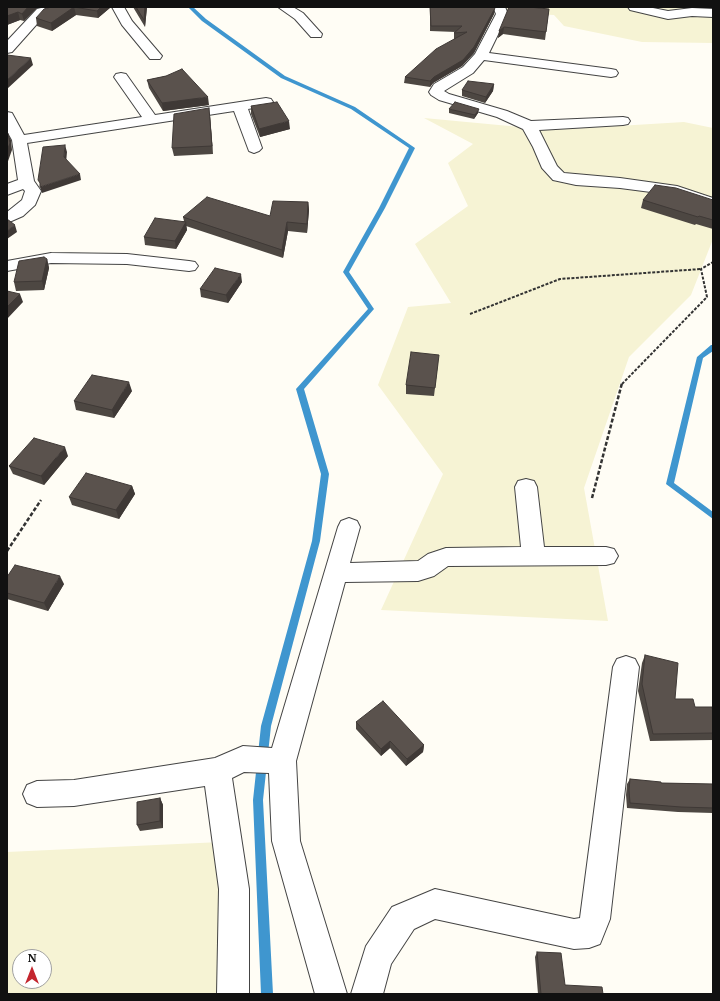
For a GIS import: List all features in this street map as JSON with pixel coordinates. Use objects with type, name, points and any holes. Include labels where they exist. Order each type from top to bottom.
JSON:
[{"type":"street","points":[[7,49],[38,10],[58,7]]},
{"type":"street","points":[[118,7],[126,22],[155,56]]},
{"type":"street","points":[[284,7],[299,16],[316,34]]},
{"type":"street","points":[[499,7],[502,14],[481,56],[468,70],[439,87],[436,92],[444,97],[502,114],[529,126],[623,120]]},
{"type":"street","points":[[634,7],[668,15],[692,12],[713,13]]},
{"type":"street","points":[[481,56],[611,73]]},
{"type":"street","points":[[121,77],[152,120]]},
{"type":"street","points":[[19,140],[266,102]]},
{"type":"street","points":[[240,106],[254,148]]},
{"type":"street","points":[[7,116],[19,140],[26,182],[33,191],[29,202],[17,213],[7,218]]},
{"type":"street","points":[[529,126],[541,147],[550,168],[559,176],[576,180],[620,183],[677,191],[713,203]]},
{"type":"street","points":[[7,190],[26,182]]},
{"type":"street","points":[[7,266],[58,258],[127,258],[189,266]]},
{"type":"street","points":[[526,487],[534,556]]},
{"type":"street","points":[[331,994],[286,841],[265,760],[337,573],[348,527]]},
{"type":"street","points":[[337,573],[418,571],[446,557],[606,556]]},
{"type":"street","points":[[367,994],[377,957],[403,918],[435,904],[574,934],[589,933],[595,919],[626,668]]},
{"type":"street","points":[[37,794],[74,793],[217,771],[265,760]]},
{"type":"street","points":[[217,771],[234,889],[233,994]]},
{"type":"path","points":[[470,314],[560,279],[701,269],[713,262]]},
{"type":"path","points":[[592,498],[622,383],[707,297],[701,269]]},
{"type":"path","points":[[7,551],[41,500]]},
{"type":"shaded area","points":[[505,7],[713,7],[713,43],[642,42],[564,26],[554,15],[512,13]]},
{"type":"shaded area","points":[[424,118],[552,130],[684,122],[713,128],[713,239],[691,295],[629,357],[584,488],[608,621],[381,610],[443,474],[378,385],[408,307],[451,303],[415,244],[468,206],[448,163],[473,144]]},
{"type":"shaded area","points":[[242,841],[245,994],[7,994],[7,852]]},
{"type":"building","points":[[7,7],[28,7],[22,14],[18,12],[7,16]]},
{"type":"building","points":[[51,7],[74,7],[51,23],[36,18],[44,9]]},
{"type":"building","points":[[74,7],[101,7],[97,11]]},
{"type":"building","points":[[136,7],[145,7],[144,20]]},
{"type":"building","points":[[430,7],[495,8],[474,47],[463,60],[434,77],[430,81],[405,77],[436,49],[467,32],[454,33],[462,26],[431,26]]},
{"type":"building","points":[[509,7],[549,9],[546,32],[504,27],[499,31]]},
{"type":"building","points":[[7,55],[31,58],[7,80]]},
{"type":"building","points":[[182,69],[208,97],[162,103],[147,80],[166,76]]},
{"type":"building","points":[[468,81],[494,84],[486,97],[462,90]]},
{"type":"building","points":[[277,102],[289,121],[259,129],[251,106]]},
{"type":"building","points":[[455,102],[479,109],[475,115],[449,109]]},
{"type":"building","points":[[209,108],[212,146],[172,148],[174,114]]},
{"type":"building","points":[[7,131],[10,143],[7,151]]},
{"type":"building","points":[[65,145],[64,157],[80,174],[40,187],[38,180],[43,147]]},
{"type":"building","points":[[655,185],[676,188],[713,200],[713,220],[698,217],[643,200]]},
{"type":"building","points":[[207,197],[270,216],[273,201],[308,202],[307,224],[287,222],[282,250],[183,217]]},
{"type":"building","points":[[155,218],[186,222],[175,241],[144,237]]},
{"type":"building","points":[[7,219],[15,225],[7,231]]},
{"type":"building","points":[[44,257],[47,259],[42,281],[14,282],[19,261]]},
{"type":"building","points":[[215,268],[241,274],[226,295],[200,289]]},
{"type":"building","points":[[7,291],[20,294],[7,307]]},
{"type":"building","points":[[411,352],[439,355],[435,388],[406,385]]},
{"type":"building","points":[[92,375],[129,382],[112,410],[74,401]]},
{"type":"building","points":[[34,438],[65,447],[41,476],[9,466]]},
{"type":"building","points":[[86,473],[132,486],[116,510],[69,497]]},
{"type":"building","points":[[15,565],[60,576],[44,603],[7,593],[7,577]]},
{"type":"building","points":[[645,655],[678,663],[675,699],[693,699],[695,707],[712,707],[713,733],[653,734],[642,684]]},
{"type":"building","points":[[383,701],[424,745],[407,759],[390,741],[381,749],[356,722]]},
{"type":"building","points":[[630,779],[661,783],[713,784],[713,808],[630,803]]},
{"type":"building","points":[[160,798],[160,821],[137,825],[137,802]]},
{"type":"building","points":[[537,952],[561,953],[565,985],[602,987],[603,994],[541,994]]},
{"type":"waterway","points":[[190,7],[204,20],[283,77],[353,108],[412,148],[382,208],[346,272],[371,309],[300,389],[325,474],[316,541],[266,726],[258,800],[267,994]]},
{"type":"waterway","points":[[713,347],[700,357],[670,484],[713,516]]}]
